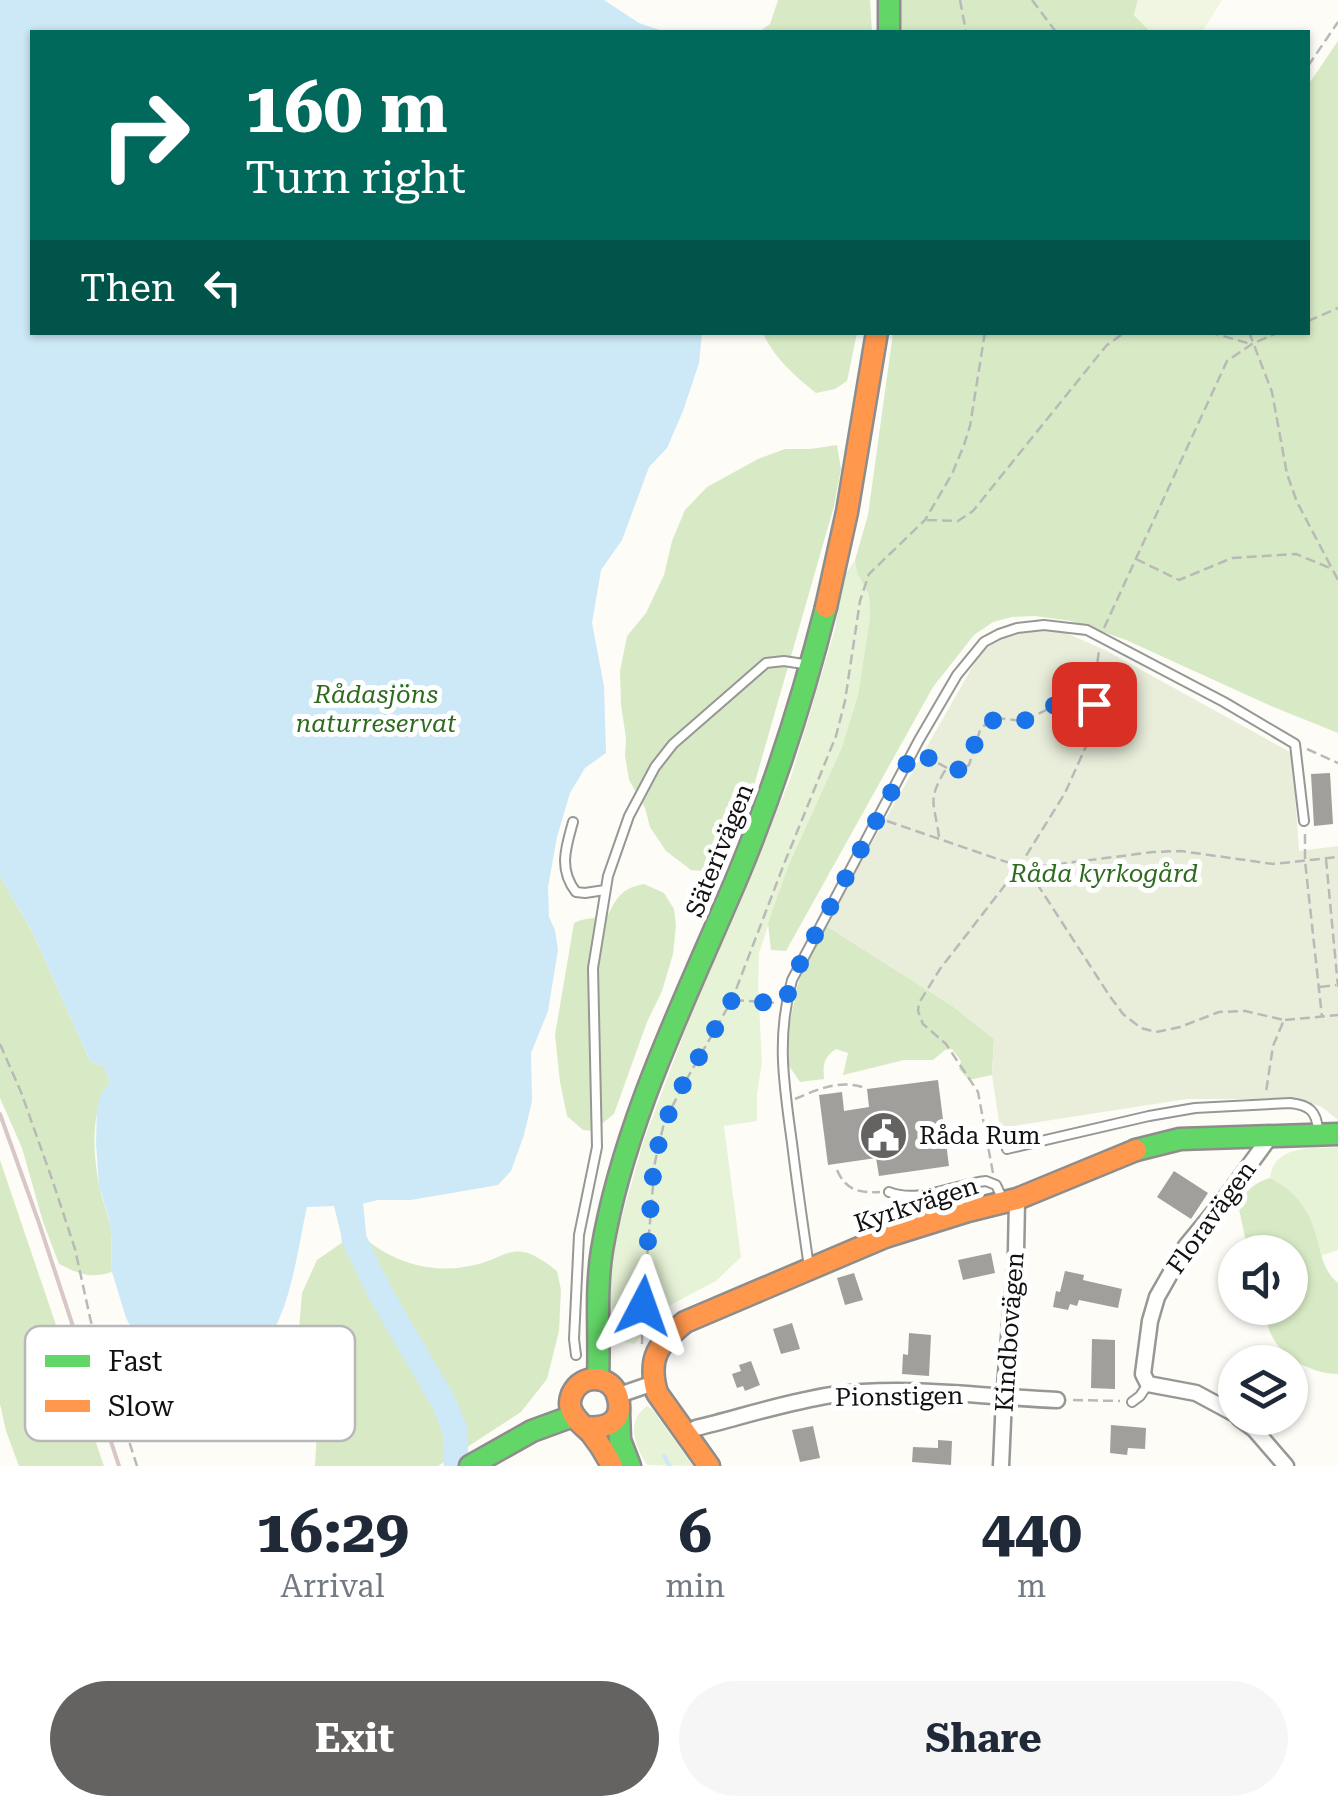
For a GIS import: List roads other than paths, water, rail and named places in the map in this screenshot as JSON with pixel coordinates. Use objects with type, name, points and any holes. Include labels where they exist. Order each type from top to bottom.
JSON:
[{"type":"street","points":[[889,0],[889,30]]},
{"type":"street","name":"Säterivägen","points":[[598,1379],[604,1236],[645,1098],[762,815],[794,724],[846,520],[877,335]]},
{"type":"street","name":"Kyrkvägen","points":[[654,1383],[656,1353],[664,1339],[685,1322],[901,1232],[1154,1144],[1180,1139],[1328,1135]]},
{"type":"street","name":"Floravägen","points":[[1148,1384],[1142,1374],[1157,1297],[1186,1246],[1270,1137]]},
{"type":"street","name":"Kindbovägen","points":[[1002,1466],[1016,1252],[1006,1195]]},
{"type":"street","points":[[612,1466],[570,1405],[574,1390],[586,1380],[611,1384],[619,1403],[618,1434],[630,1466]]},
{"type":"street","points":[[479,1460],[522,1435],[579,1422],[593,1429],[605,1427],[615,1419],[619,1403],[654,1383],[708,1466]]},
{"type":"street","points":[[1148,1384],[1196,1393],[1218,1405]]},
{"type":"street","name":"Pionstigen","points":[[688,1434],[696,1428],[794,1402],[832,1396],[901,1391],[1057,1400]]},
{"type":"street","points":[[1259,1435],[1286,1466]]},
{"type":"lane","points":[[810,1269],[786,1103],[781,1049],[785,1004],[798,966],[914,750],[957,675],[984,642],[1017,628],[1044,625],[1086,630],[1224,702],[1295,744],[1304,820]]},
{"type":"lane","points":[[576,1355],[579,1235],[598,1136],[593,968],[605,890],[629,816],[654,767],[672,744],[766,663],[810,665]]},
{"type":"lane","points":[[573,822],[564,855],[568,883],[584,894],[605,890]]},
{"type":"lane","points":[[1008,1149],[1195,1108],[1264,1104],[1305,1104],[1328,1135]]},
{"type":"lane","points":[[889,1192],[905,1196],[992,1182],[1006,1195]]},
{"type":"lane","points":[[1132,1402],[1148,1384]]},
{"type":"water","points":[[0,0],[604,0],[639,23],[660,30],[30,30],[30,335],[702,335],[699,363],[683,411],[667,448],[649,467],[622,540],[601,570],[592,623],[604,686],[606,753],[585,768],[570,793],[557,837],[548,887],[549,917],[558,950],[548,1011],[531,1053],[532,1101],[511,1171],[498,1185],[361,1204],[363,1237],[343,1242],[334,1206],[307,1207],[290,1288],[276,1326],[130,1326],[112,1272],[109,1218],[99,1186],[97,1106],[110,1082],[104,1067],[90,1061],[33,933],[0,876]]},
{"type":"waterway","points":[[351,1207],[354,1239],[455,1430],[456,1466]]},
{"type":"waterway","points":[[664,1456],[670,1466]]},
{"type":"railway","points":[[0,1114],[73,1326]]},
{"type":"railway","points":[[111,1441],[119,1466]]},
{"type":"place","name":"Råda Rum","points":[[884,1135]]},
{"type":"park label","name":"Rådasjöns naturreservat","points":[[376,708]]},
{"type":"park label","name":"Råda kyrkogård","points":[[1104,873]]}]
